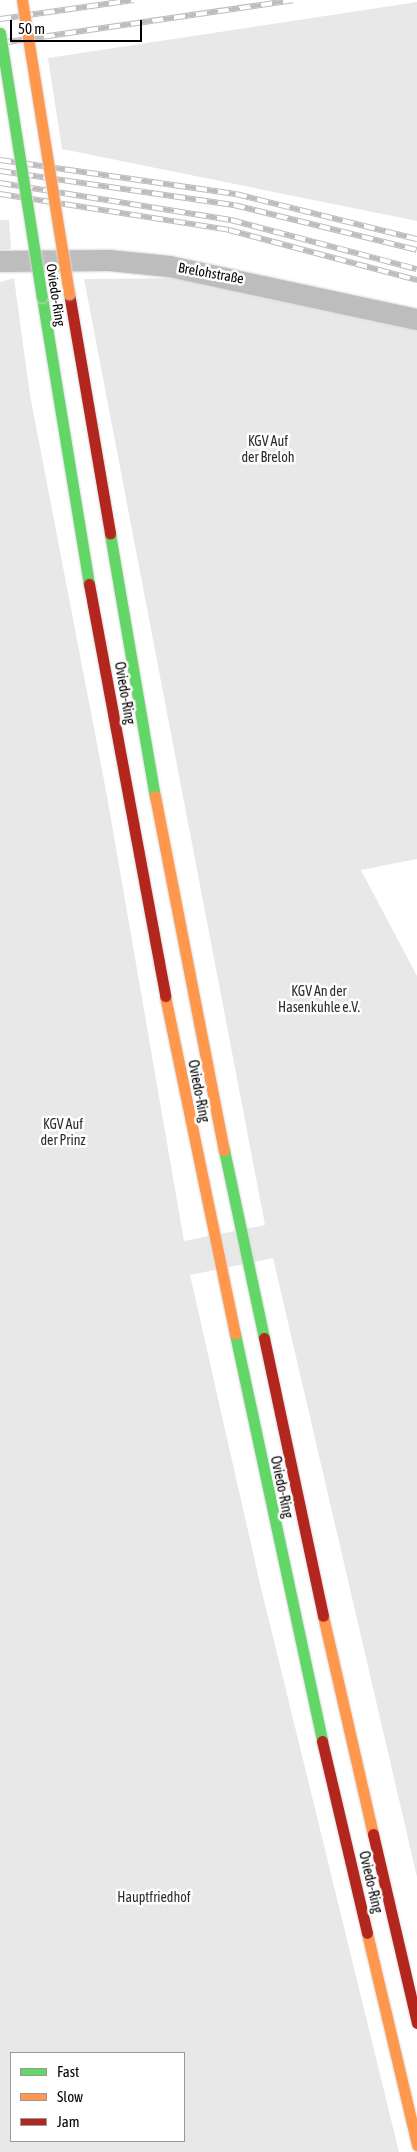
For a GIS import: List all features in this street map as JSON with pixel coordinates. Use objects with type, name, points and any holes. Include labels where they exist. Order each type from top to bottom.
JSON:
[{"type":"highway","name":"Oviedo-Ring","points":[[22,0],[69,294],[142,726],[214,1103],[314,1576],[417,2023]]},
{"type":"highway","name":"Oviedo-Ring","points":[[0,33],[79,528],[180,1075],[319,1724],[417,2145]]},
{"type":"street","name":"Brelohstraße","points":[[0,261],[169,266],[417,319]]},
{"type":"green space","points":[[417,2],[417,221],[62,149],[48,58]]},
{"type":"green space","points":[[0,220],[9,220],[11,249],[0,250]]},
{"type":"green space","points":[[14,278],[30,395],[107,796],[184,1241],[265,1225],[84,279],[200,278],[417,331],[417,859],[361,870],[417,976],[417,1877],[273,1258],[190,1275],[261,1588],[399,2152],[0,2152],[0,282]]},
{"type":"railway","points":[[0,19],[134,0]]},
{"type":"railway","points":[[0,43],[293,0]]},
{"type":"railway","points":[[0,160],[236,194],[417,239]]},
{"type":"railway","points":[[0,171],[234,205],[417,250]]},
{"type":"railway","points":[[0,183],[231,220],[417,269]]},
{"type":"railway","points":[[0,194],[229,230],[417,280]]},
{"type":"traffic: fast","points":[[0,33],[42,297]]},
{"type":"traffic: fast","points":[[42,297],[89,584]]},
{"type":"traffic: fast","points":[[110,534],[155,796]]},
{"type":"traffic: fast","points":[[224,1150],[264,1338]]},
{"type":"traffic: fast","points":[[235,1334],[322,1741]]},
{"type":"traffic: slow","points":[[22,0],[69,293]]},
{"type":"traffic: slow","points":[[155,796],[224,1150]]},
{"type":"traffic: slow","points":[[165,996],[235,1334]]},
{"type":"traffic: slow","points":[[323,1616],[373,1834]]},
{"type":"traffic: slow","points":[[367,1933],[417,2145]]},
{"type":"traffic: jam","points":[[69,293],[110,534]]},
{"type":"traffic: jam","points":[[89,584],[165,996]]},
{"type":"traffic: jam","points":[[264,1338],[323,1616]]},
{"type":"traffic: jam","points":[[322,1741],[367,1933]]},
{"type":"traffic: jam","points":[[373,1834],[417,2023]]},
{"type":"park label","name":"KGV Auf der Breloh","points":[[268,450]]},
{"type":"park label","name":"KGV An der Hasenkuhle e.V.","points":[[319,1000]]},
{"type":"park label","name":"KGV Auf der Prinz","points":[[63,1132]]},
{"type":"park label","name":"Hauptfriedhof","points":[[154,1897]]}]
